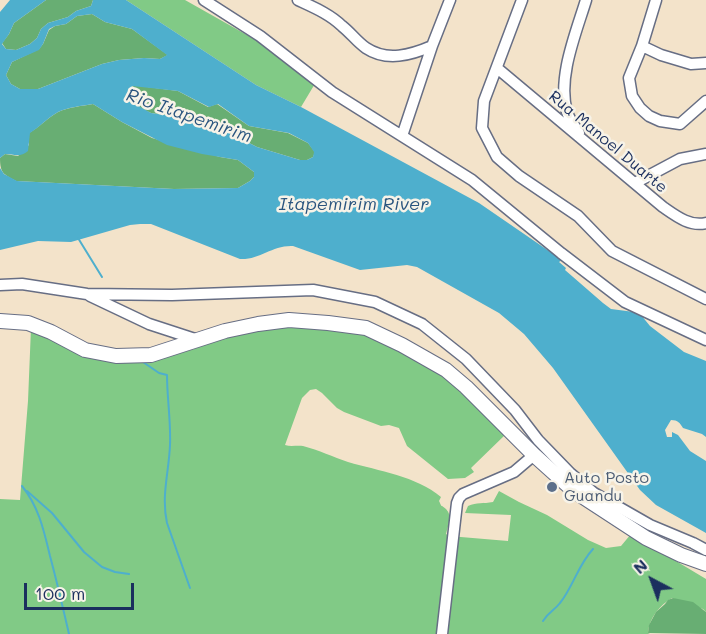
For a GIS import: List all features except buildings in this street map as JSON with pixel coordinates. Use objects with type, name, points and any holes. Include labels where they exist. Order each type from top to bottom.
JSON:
[{"type":"main road","points":[[0,321],[28,322],[85,350],[116,356],[151,356],[225,331],[289,320],[366,328],[446,370],[574,491],[646,538],[706,564]]},
{"type":"street","points":[[204,0],[260,36],[332,92],[472,180],[625,302],[706,340]]},
{"type":"street","points":[[298,0],[324,12],[367,49],[382,56],[415,53],[432,45]]},
{"type":"street","points":[[402,136],[432,45],[450,0]]},
{"type":"street","points":[[522,0],[483,101],[482,128],[497,157],[519,176],[578,216],[612,251],[706,299]]},
{"type":"street","points":[[584,140],[567,113],[564,85],[586,0]]},
{"type":"street","points":[[656,0],[642,46],[629,78],[632,96],[649,116],[660,121],[680,124],[706,101]]},
{"type":"street","points":[[642,46],[661,55],[691,64],[706,63]]},
{"type":"street","name":"Rua Manoel Duarte","points":[[497,68],[663,207],[682,220],[698,225],[706,223]]},
{"type":"street","points":[[635,183],[680,159],[706,154]]},
{"type":"street","points":[[0,285],[22,284],[87,294],[172,295],[313,290],[375,302],[422,324],[466,359],[515,410],[538,440],[570,473],[594,493],[650,525],[706,550]]},
{"type":"street","points":[[87,294],[149,324],[198,340]]},
{"type":"street","points":[[442,634],[459,498],[463,494],[514,472],[534,455]]},
{"type":"green space","points":[[46,0],[93,0],[91,6],[48,23],[30,44],[16,50],[6,49],[2,43],[14,23]]},
{"type":"green space","points":[[126,0],[185,0],[270,48],[316,82],[301,107],[256,85]]},
{"type":"green space","points":[[92,14],[105,22],[132,29],[168,55],[160,59],[119,60],[102,64],[38,89],[20,89],[11,84],[6,75],[12,62],[39,49],[49,30],[66,24],[77,16]]},
{"type":"green space","points":[[132,85],[178,91],[208,107],[217,104],[249,126],[288,133],[308,143],[315,152],[313,157],[300,160],[257,147],[206,121],[151,113],[140,108],[134,98]]},
{"type":"green space","points":[[93,104],[152,138],[238,160],[254,172],[254,177],[238,188],[174,189],[16,181],[3,173],[0,158],[5,154],[18,156],[29,145],[29,133],[58,112]]},
{"type":"green space","points":[[285,325],[357,331],[423,362],[452,382],[506,434],[471,468],[474,472],[465,478],[448,479],[407,446],[399,428],[389,425],[381,426],[344,412],[316,389],[310,390],[302,398],[285,445],[309,448],[348,462],[384,471],[409,479],[431,490],[441,497],[439,501],[448,512],[449,521],[446,534],[449,536],[508,541],[511,515],[465,513],[468,506],[493,502],[499,491],[606,548],[621,546],[631,534],[706,579],[706,612],[672,598],[659,608],[653,617],[649,627],[648,633],[650,634],[0,634],[0,499],[20,500],[31,328],[96,358],[155,360],[194,349],[227,335]]},
{"type":"green space","points":[[673,598],[693,602],[706,612],[706,634],[648,633],[649,625],[656,612]]},
{"type":"water","name":"Itapemirim River","points":[[10,0],[46,0],[14,23],[2,44],[6,49],[16,50],[30,44],[48,23],[91,6],[93,0],[126,0],[256,85],[479,203],[562,260],[559,262],[566,268],[565,270],[611,309],[641,315],[650,326],[684,352],[706,361],[706,437],[683,428],[673,420],[665,430],[667,437],[672,437],[672,432],[678,435],[690,451],[706,461],[706,533],[656,505],[640,490],[553,368],[524,334],[499,313],[417,267],[407,265],[360,270],[293,246],[240,259],[151,224],[130,225],[71,242],[38,241],[0,250],[0,168],[4,174],[17,181],[174,189],[238,188],[254,177],[254,172],[238,160],[167,145],[93,104],[58,112],[30,133],[28,151],[20,155],[5,154],[0,158],[0,12]],"holes":[[[92,14],[105,22],[132,29],[167,55],[160,59],[119,60],[102,64],[38,89],[20,89],[11,84],[6,75],[12,62],[39,50],[49,29],[66,24],[77,16]],[[132,86],[178,91],[209,107],[218,104],[249,126],[289,133],[308,143],[314,152],[313,157],[300,160],[257,147],[206,121],[151,113],[140,107],[134,98]]]},
{"type":"waterway","points":[[78,238],[102,277]]},
{"type":"waterway","points":[[143,362],[159,373],[167,375],[170,436],[165,513],[190,588]]},
{"type":"waterway","points":[[22,486],[33,502],[43,528],[69,634]]},
{"type":"waterway","points":[[27,491],[52,513],[84,552],[102,567],[129,574]]},
{"type":"waterway","points":[[543,621],[565,597],[583,562],[593,549]]},
{"type":"place","name":"Auto Posto Guandu","points":[[552,487]]},
{"type":"water label","name":"Rio Itapemirim","points":[[189,116]]}]
